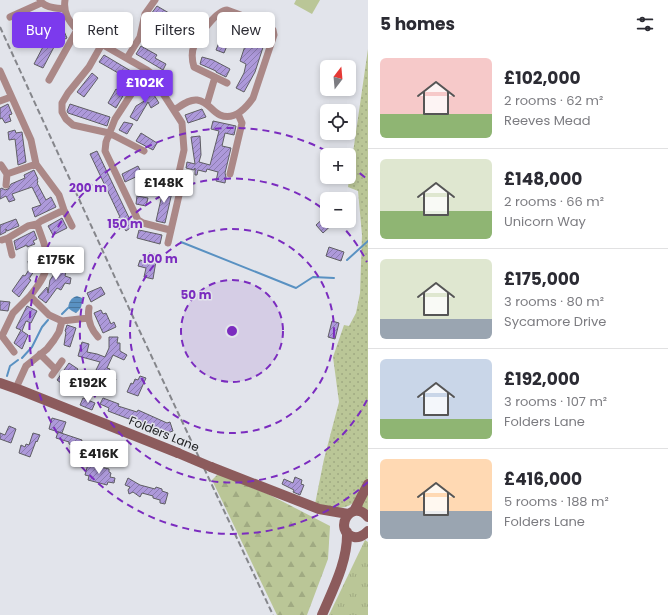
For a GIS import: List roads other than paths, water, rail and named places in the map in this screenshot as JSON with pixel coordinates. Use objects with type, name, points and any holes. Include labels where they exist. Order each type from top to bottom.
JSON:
[{"type":"main road","name":"Folders Lane","points":[[0,383],[16,388],[319,509],[336,520],[346,530]]},
{"type":"main road","points":[[367,486],[368,512]]},
{"type":"main road","points":[[322,615],[344,558],[347,542],[344,521],[351,513],[367,486]]},
{"type":"main road","name":"Folders Lane","points":[[319,509],[351,513],[361,512],[368,517]]},
{"type":"main road","points":[[346,530],[353,537],[364,534]]},
{"type":"main road","points":[[344,558],[353,544],[364,534]]},
{"type":"street","points":[[66,0],[65,10],[69,21],[73,26]]},
{"type":"street","points":[[147,12],[155,0]]},
{"type":"street","points":[[10,17],[40,1],[46,6],[65,10]]},
{"type":"street","points":[[174,110],[188,102],[196,100],[207,104],[220,115],[228,116],[238,114],[253,98],[274,34],[273,30],[268,25],[224,10],[217,15],[200,35],[194,47],[192,57],[194,67],[227,83]]},
{"type":"street","points":[[127,58],[141,33]]},
{"type":"street","points":[[49,80],[73,37]]},
{"type":"street","points":[[100,48],[89,67],[68,93],[62,103],[61,108],[66,119],[73,125],[109,133],[144,151]]},
{"type":"street","points":[[109,48],[155,76],[162,92],[182,123],[184,150],[178,177],[180,191],[168,243]]},
{"type":"street","points":[[147,70],[119,113],[109,133],[105,151],[138,220],[143,223],[170,230]]},
{"type":"street","points":[[0,72],[32,140],[36,164],[59,195],[72,226]]},
{"type":"street","points":[[207,104],[215,77]]},
{"type":"street","points":[[0,101],[11,97]]},
{"type":"street","points":[[230,174],[242,123],[238,114]]},
{"type":"street","points":[[7,174],[36,164]]},
{"type":"street","points":[[1,165],[7,174],[6,184]]},
{"type":"street","points":[[12,255],[5,239],[28,226],[37,224],[64,210]]},
{"type":"street","points":[[14,352],[2,336],[13,314],[30,296],[45,274],[48,265],[47,250],[37,224]]},
{"type":"street","points":[[30,296],[49,315],[62,321],[88,318]]},
{"type":"street","points":[[89,308],[88,318],[91,327],[98,337]]},
{"type":"street","points":[[16,388],[25,368],[54,340],[59,332],[62,321]]},
{"type":"street","points":[[40,354],[54,372],[62,361]]},
{"type":"water","points":[[77,296],[82,298],[82,303],[81,308],[76,313],[68,308],[71,300]]},
{"type":"waterway","points":[[347,260],[368,241]]},
{"type":"waterway","points":[[181,242],[296,288],[313,277],[334,278]]},
{"type":"waterway","points":[[62,314],[68,308]]},
{"type":"waterway","points":[[22,358],[32,347],[42,327],[48,320]]},
{"type":"waterway","points":[[7,376],[10,366],[18,360]]},
{"type":"railway","points":[[0,27],[134,319],[273,615]]}]
